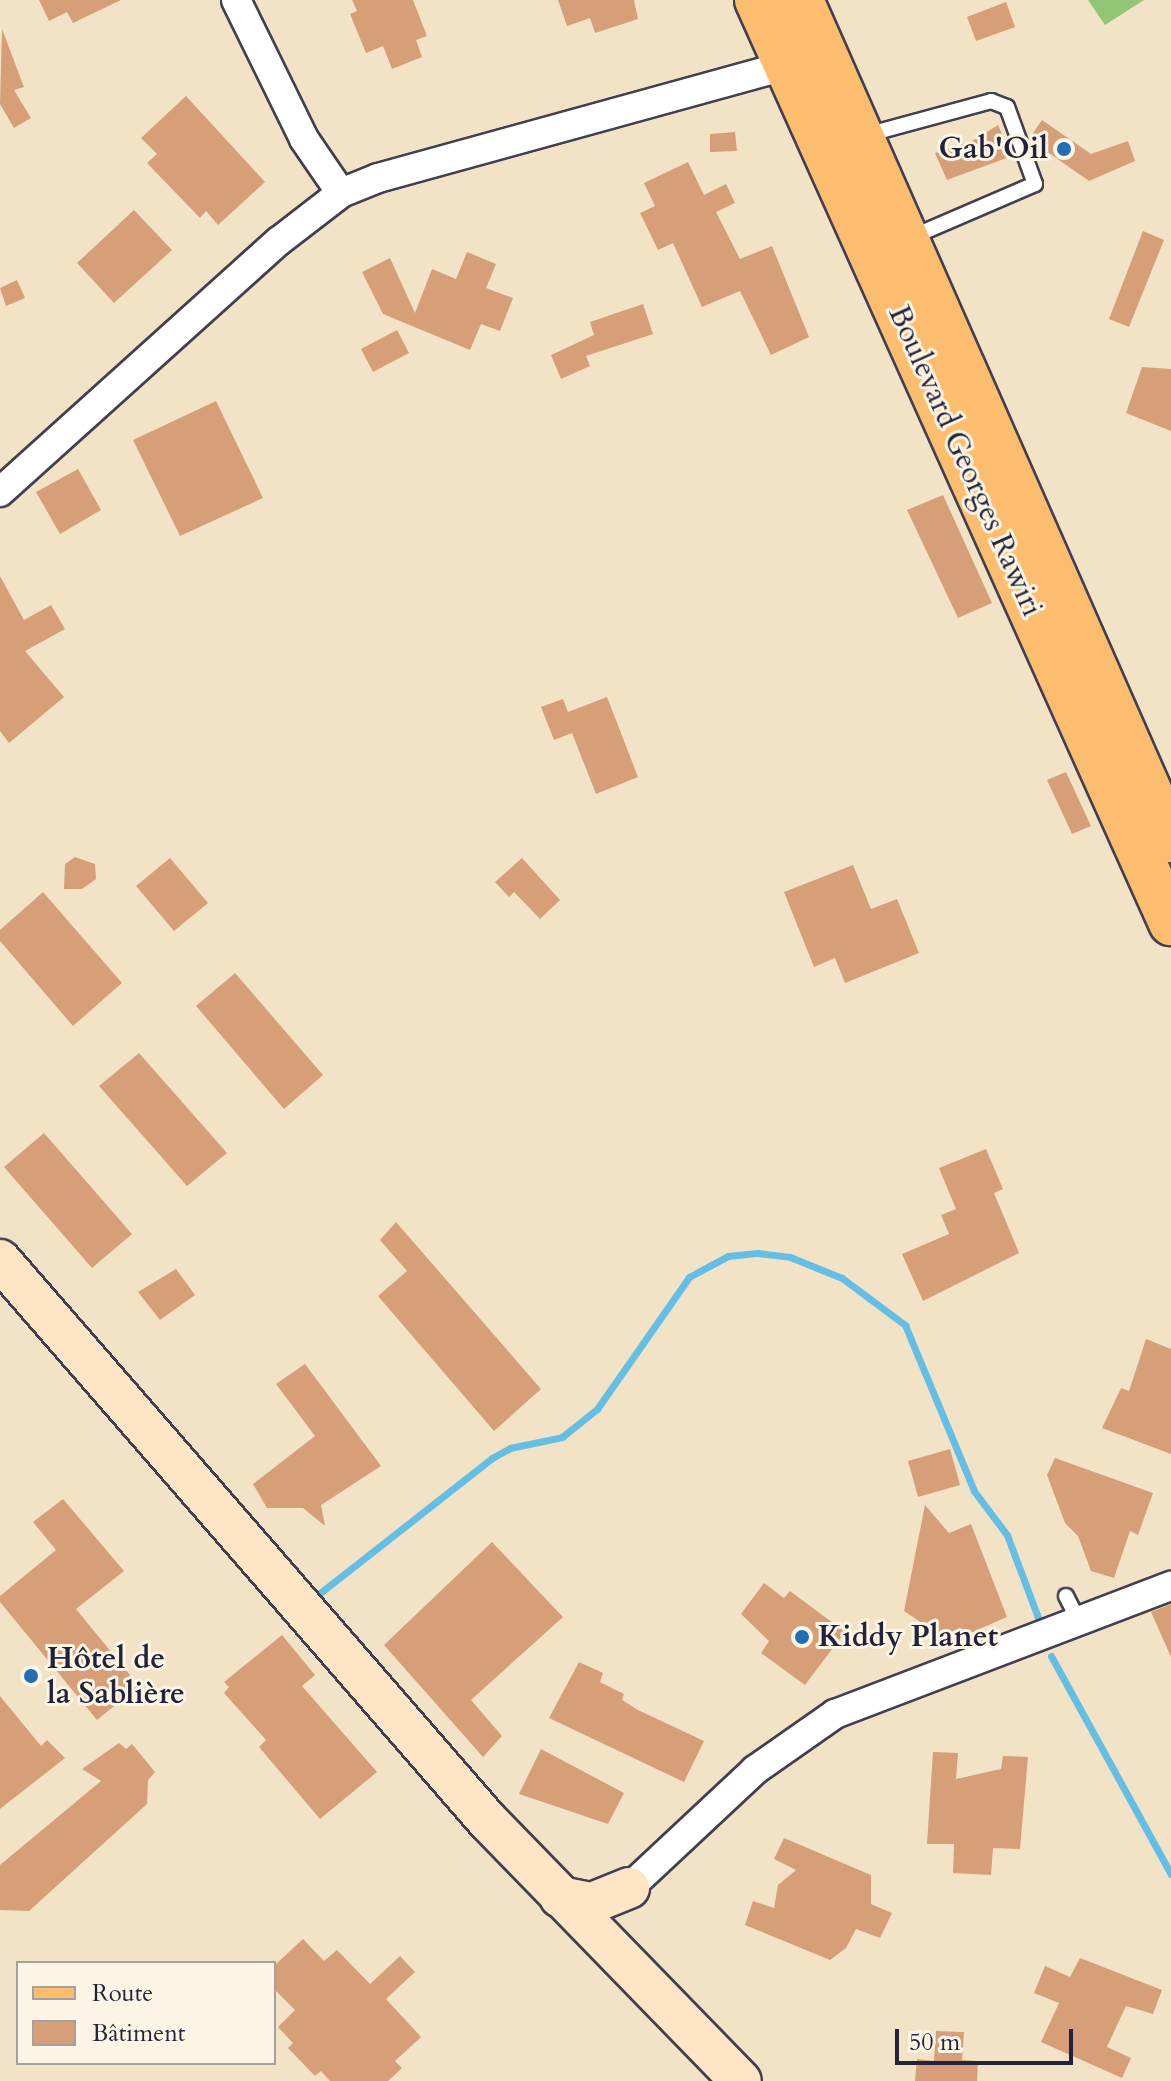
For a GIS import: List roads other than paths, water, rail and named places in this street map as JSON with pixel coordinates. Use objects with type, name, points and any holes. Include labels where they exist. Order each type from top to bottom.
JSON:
[{"type":"main road","name":"Boulevard Georges Rawiri","points":[[757,0],[1171,923]]},
{"type":"main road","name":"Boulevard Georges Rawiri","points":[[801,0],[862,136],[904,240],[1171,840]]},
{"type":"main road","points":[[0,1260],[487,1820],[741,2081]]},
{"type":"main road","points":[[560,1897],[592,1903],[629,1888]]},
{"type":"main road","points":[[614,1951],[612,1921],[629,1888]]},
{"type":"street","points":[[236,0],[304,139],[341,193]]},
{"type":"street","points":[[0,492],[279,241],[341,193],[378,178],[785,66]]},
{"type":"street","points":[[629,1888],[755,1770],[835,1714],[1171,1586]]},
{"type":"lane","points":[[862,136],[991,101],[1007,107],[1035,184],[904,240]]},
{"type":"lane","points":[[1066,1596],[1079,1622]]},
{"type":"waterway","points":[[320,1593],[492,1458],[510,1448],[562,1437],[597,1409],[689,1277],[728,1256],[758,1253],[790,1257],[842,1278],[905,1325],[974,1491],[1007,1535],[1040,1623]]},
{"type":"waterway","points":[[1051,1656],[1171,1874]]},
{"type":"place","name":"Gab'Oil","points":[[1064,149]]},
{"type":"place","name":"Kiddy Planet","points":[[802,1637]]},
{"type":"place","name":"Hôtel de la Sablière","points":[[31,1676]]}]
